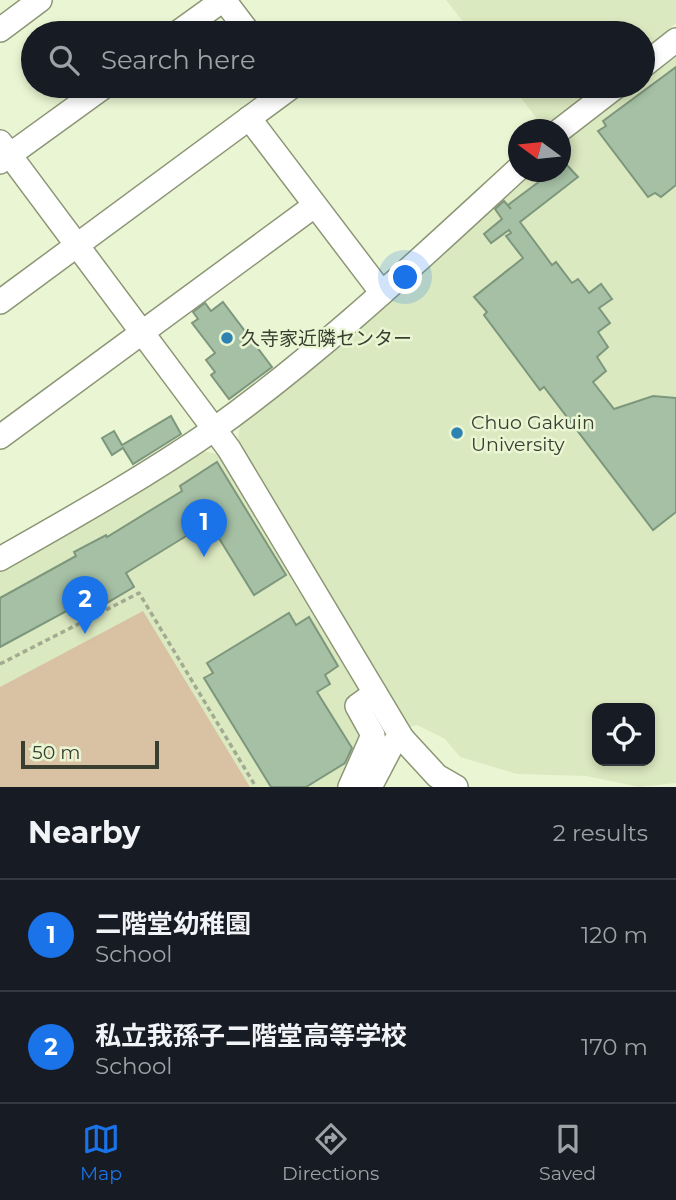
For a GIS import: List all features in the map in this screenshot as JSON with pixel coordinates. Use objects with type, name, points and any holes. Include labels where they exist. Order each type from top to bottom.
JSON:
[{"type":"street","points":[[0,30],[40,0]]},
{"type":"street","points":[[194,21],[223,0],[240,21]]},
{"type":"street","points":[[655,57],[676,40]]},
{"type":"street","points":[[87,98],[3,153],[77,245],[229,449],[402,738],[436,776],[456,787]]},
{"type":"street","points":[[0,302],[276,98]]},
{"type":"street","points":[[571,122],[602,98]]},
{"type":"street","points":[[249,118],[382,293]]},
{"type":"street","points":[[0,559],[149,472],[214,429],[324,343],[508,179]]},
{"type":"street","points":[[0,437],[314,206]]},
{"type":"street","points":[[349,787],[373,735],[357,706],[376,693]]},
{"type":"street","points":[[370,787],[392,745],[402,738]]},
{"type":"path","points":[[0,664],[139,593],[256,787]]},
{"type":"shaded area","points":[[446,0],[676,0],[676,23],[655,40],[655,21],[463,21]]},
{"type":"shaded area","name":"Chuo Gakuin University","points":[[676,52],[676,783],[639,787],[586,776],[517,774],[460,757],[445,739],[417,725],[406,728],[237,447],[241,418],[517,182],[571,182],[571,134],[618,98],[655,98],[655,69]]},
{"type":"shaded area","points":[[521,98],[583,98],[556,119],[537,119]]},
{"type":"shaded area","points":[[202,451],[222,455],[389,730],[359,787],[0,787],[0,569]]},
{"type":"shaded area","points":[[143,611],[250,787],[0,787],[0,687]]},
{"type":"building","points":[[676,67],[676,185],[661,197],[655,193],[648,197],[598,131],[606,126],[603,121],[634,98],[655,98],[655,83]]},
{"type":"building","points":[[571,170],[578,177],[520,222],[552,265],[556,262],[572,283],[578,279],[589,293],[601,284],[612,299],[599,308],[610,323],[598,332],[608,347],[597,357],[606,371],[593,382],[614,409],[653,396],[676,398],[676,512],[653,530],[544,387],[540,390],[484,315],[487,312],[474,297],[523,258],[506,236],[511,233],[509,230],[491,243],[484,234],[502,219],[495,209],[504,201],[511,209],[508,205],[539,182],[571,182]]},
{"type":"building","name":"久寺家近隣センター","points":[[223,302],[272,367],[229,399],[211,375],[215,372],[206,360],[215,353],[192,323],[198,319],[193,312],[205,303],[211,311]]},
{"type":"building","points":[[171,416],[181,434],[133,464],[123,448],[112,455],[102,438],[114,431],[122,445]]},
{"type":"building","points":[[217,462],[286,575],[254,595],[209,522],[126,573],[134,587],[100,607],[94,596],[0,647],[0,598],[76,556],[74,552],[106,535],[107,537],[182,491],[180,486]]},
{"type":"building","points":[[289,613],[296,625],[309,617],[338,666],[325,675],[330,684],[317,692],[352,748],[345,763],[306,787],[271,787],[204,678],[213,673],[207,663]]},
{"type":"place","name":"久寺家近隣センター","points":[[227,338]]},
{"type":"place","name":"Chuo Gakuin University","points":[[457,433]]},
{"type":"place","name":"二階堂幼稚園","points":[[204,557]]},
{"type":"place","name":"私立我孫子二階堂高等学校","points":[[85,634]]}]
